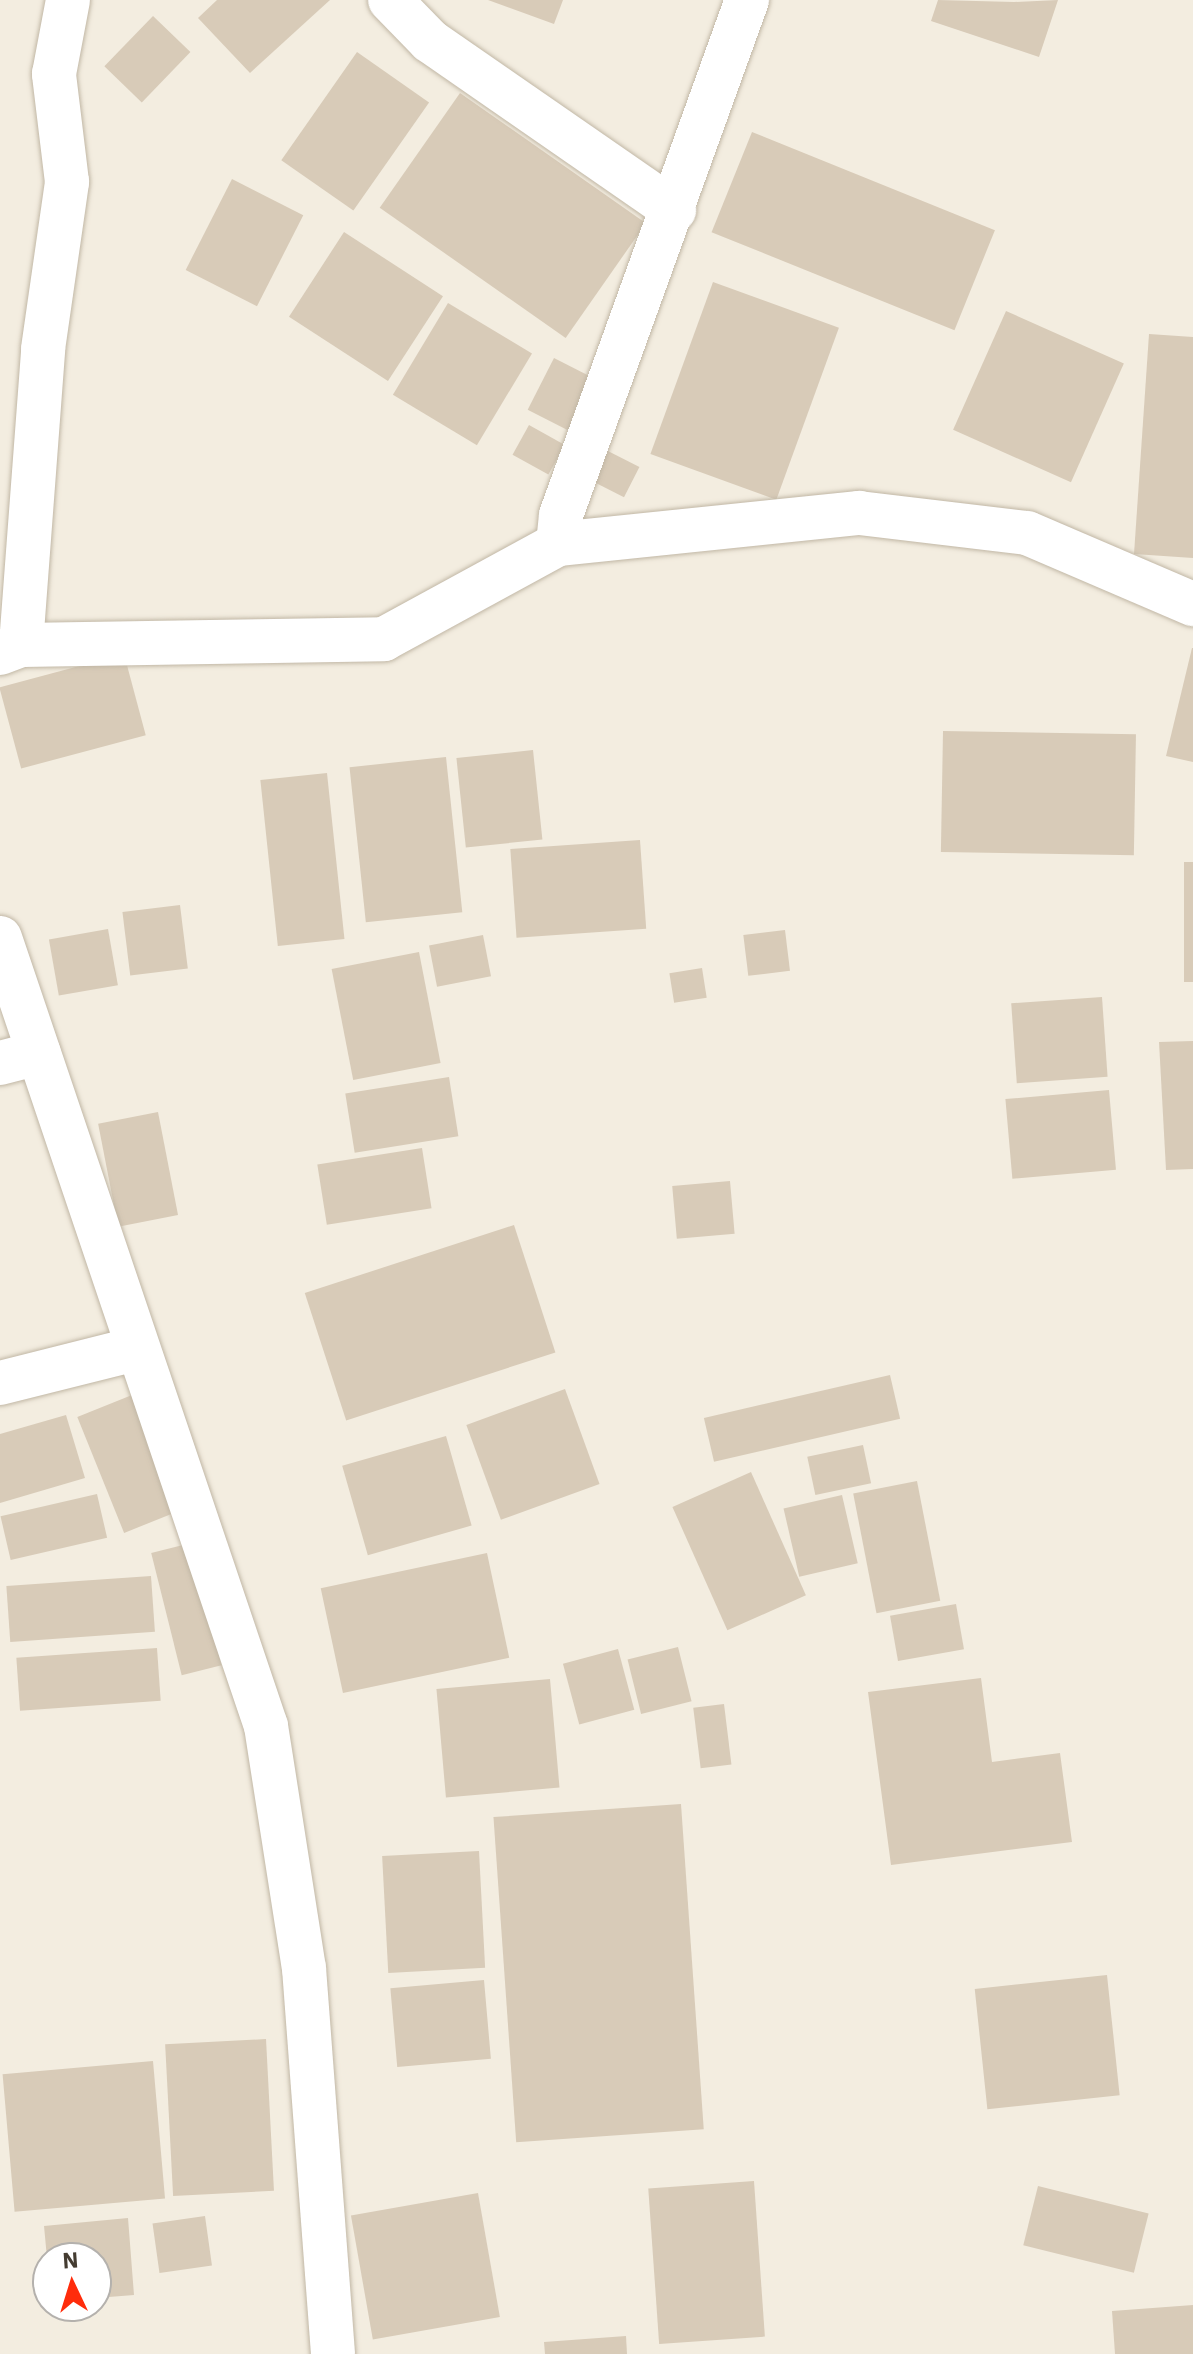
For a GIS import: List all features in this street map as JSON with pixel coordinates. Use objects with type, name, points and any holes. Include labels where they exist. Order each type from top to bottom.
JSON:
[{"type":"street","points":[[68,0],[54,74],[67,182],[43,349],[10,649],[384,639],[558,544],[859,513],[1027,533],[1193,604]]},
{"type":"street","points":[[390,0],[430,41],[674,210]]},
{"type":"street","points":[[558,544],[561,515],[674,210],[747,0]]},
{"type":"street","points":[[0,938],[20,1058],[135,1349],[231,1614],[266,1726],[304,1968],[333,2354]]},
{"type":"street","points":[[0,1383],[135,1349]]},
{"type":"building","points":[[217,0],[330,0],[250,73],[198,18]]},
{"type":"building","points":[[488,0],[563,0],[554,24]]},
{"type":"building","points":[[938,0],[1058,0],[1039,57],[931,21]]},
{"type":"building","points":[[153,16],[190,52],[142,102],[104,66]]},
{"type":"building","points":[[357,52],[429,102],[353,211],[281,160]]},
{"type":"building","points":[[460,93],[646,223],[566,338],[380,208]]},
{"type":"building","points":[[752,132],[995,230],[954,330],[712,232]]},
{"type":"building","points":[[232,179],[303,215],[257,306],[186,270]]},
{"type":"building","points":[[344,232],[443,296],[388,381],[289,317]]},
{"type":"building","points":[[713,282],[839,328],[776,500],[650,454]]},
{"type":"building","points":[[448,303],[532,353],[477,445],[393,395]]},
{"type":"building","points":[[1006,311],[1124,363],[1071,482],[953,430]]},
{"type":"building","points":[[1149,334],[1193,337],[1193,558],[1134,554]]},
{"type":"building","points":[[554,358],[602,383],[576,434],[528,410]]},
{"type":"building","points":[[529,425],[565,445],[548,475],[513,455]]},
{"type":"building","points":[[602,448],[639,467],[624,497],[587,478]]},
{"type":"building","points":[[1193,648],[1193,762],[1166,756]]},
{"type":"building","points":[[124,654],[146,735],[21,769],[0,687]]},
{"type":"building","points":[[943,731],[1136,734],[1134,855],[941,852]]},
{"type":"building","points":[[533,750],[542,840],[466,848],[456,758]]},
{"type":"building","points":[[446,757],[462,912],[366,922],[350,767]]},
{"type":"building","points":[[327,773],[344,939],[278,946],[260,780]]},
{"type":"building","points":[[640,840],[646,929],[517,938],[510,849]]},
{"type":"building","points":[[1184,862],[1193,862],[1193,982],[1184,982]]},
{"type":"building","points":[[180,905],[188,969],[130,976],[122,912]]},
{"type":"building","points":[[108,929],[118,985],[59,996],[49,939]]},
{"type":"building","points":[[785,930],[790,971],[748,976],[743,935]]},
{"type":"building","points":[[483,935],[491,976],[437,987],[429,945]]},
{"type":"building","points":[[419,952],[441,1063],[353,1080],[332,969]]},
{"type":"building","points":[[702,968],[707,998],[674,1003],[669,973]]},
{"type":"building","points":[[1102,997],[1108,1077],[1017,1083],[1011,1003]]},
{"type":"building","points":[[1193,1041],[1193,1169],[1166,1170],[1159,1042]]},
{"type":"building","points":[[449,1077],[458,1136],[355,1153],[345,1093]]},
{"type":"building","points":[[1109,1090],[1116,1170],[1012,1179],[1005,1099]]},
{"type":"building","points":[[158,1112],[178,1215],[118,1227],[98,1124]]},
{"type":"building","points":[[422,1148],[432,1208],[327,1225],[317,1165]]},
{"type":"building","points":[[730,1181],[735,1234],[677,1239],[672,1186]]},
{"type":"building","points":[[514,1225],[555,1352],[346,1420],[305,1293]]},
{"type":"building","points":[[890,1375],[900,1419],[714,1462],[704,1418]]},
{"type":"building","points":[[565,1389],[600,1484],[501,1520],[466,1425]]},
{"type":"building","points":[[132,1395],[179,1511],[124,1533],[77,1417]]},
{"type":"building","points":[[66,1415],[85,1478],[0,1503],[0,1434]]},
{"type":"building","points":[[446,1436],[472,1525],[368,1555],[342,1466]]},
{"type":"building","points":[[863,1445],[871,1483],[815,1495],[807,1457]]},
{"type":"building","points":[[751,1472],[806,1595],[727,1630],[672,1507]]},
{"type":"building","points":[[917,1481],[940,1601],[876,1613],[853,1493]]},
{"type":"building","points":[[97,1494],[107,1538],[11,1560],[1,1516]]},
{"type":"building","points":[[842,1495],[858,1563],[799,1577],[784,1508]]},
{"type":"building","points":[[191,1543],[221,1665],[182,1675],[151,1553]]},
{"type":"building","points":[[487,1553],[509,1658],[343,1693],[321,1588]]},
{"type":"building","points":[[151,1576],[155,1632],[10,1642],[6,1586]]},
{"type":"building","points":[[956,1604],[964,1649],[898,1661],[890,1616]]},
{"type":"building","points":[[678,1647],[692,1701],[641,1714],[628,1660]]},
{"type":"building","points":[[157,1648],[161,1701],[20,1711],[16,1658]]},
{"type":"building","points":[[618,1649],[634,1710],[579,1725],[563,1664]]},
{"type":"building","points":[[981,1678],[992,1762],[1060,1753],[1072,1842],[891,1865],[868,1692]]},
{"type":"building","points":[[550,1679],[559,1788],[446,1798],[436,1689]]},
{"type":"building","points":[[724,1704],[731,1765],[701,1768],[693,1708]]},
{"type":"building","points":[[681,1804],[704,2129],[516,2142],[493,1817]]},
{"type":"building","points":[[479,1851],[485,1968],[388,1973],[382,1856]]},
{"type":"building","points":[[1107,1975],[1120,2095],[987,2109],[975,1989]]},
{"type":"building","points":[[484,1980],[491,2059],[397,2067],[390,1988]]},
{"type":"building","points":[[266,2039],[274,2191],[173,2196],[165,2044]]},
{"type":"building","points":[[153,2061],[165,2198],[15,2212],[3,2074]]},
{"type":"building","points":[[754,2181],[765,2337],[659,2344],[648,2188]]},
{"type":"building","points":[[1038,2186],[1149,2214],[1134,2273],[1023,2245]]},
{"type":"building","points":[[478,2193],[500,2317],[373,2339],[351,2215]]},
{"type":"building","points":[[205,2216],[212,2266],[159,2273],[153,2223]]},
{"type":"building","points":[[128,2218],[134,2295],[112,2297],[112,2242],[46,2242],[44,2226]]},
{"type":"building","points":[[1193,2305],[1193,2354],[1115,2354],[1112,2311]]},
{"type":"building","points":[[626,2336],[627,2354],[545,2354],[544,2342]]}]
